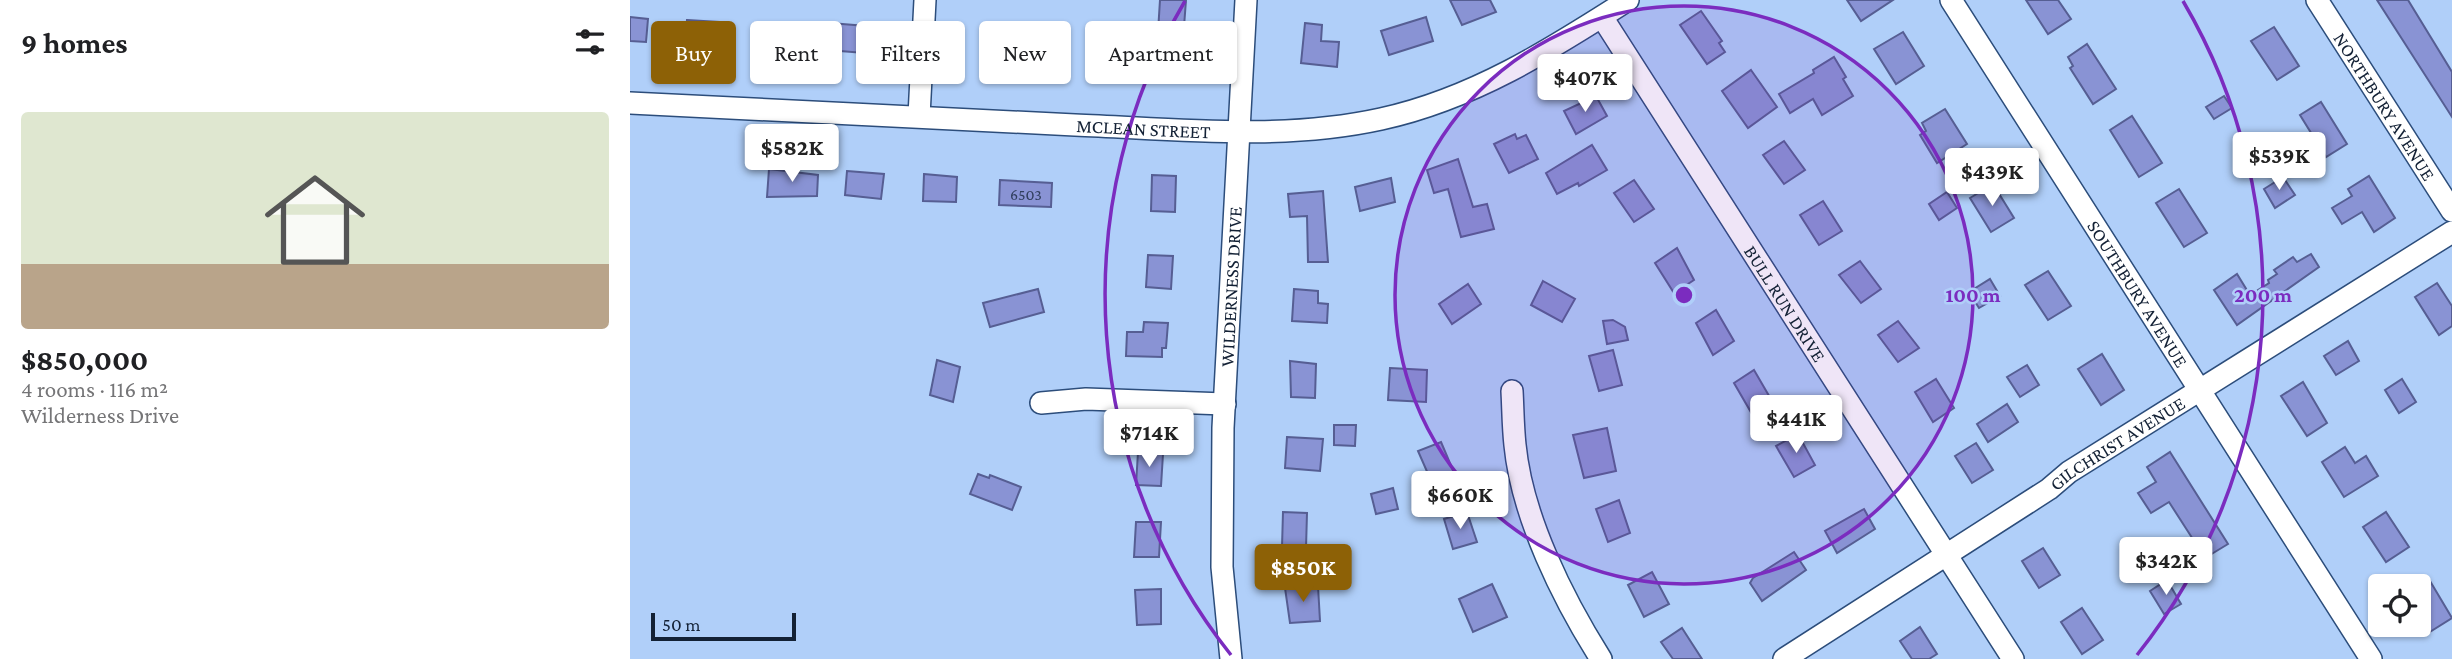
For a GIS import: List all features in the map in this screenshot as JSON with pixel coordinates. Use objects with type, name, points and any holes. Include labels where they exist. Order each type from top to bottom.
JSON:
[{"type":"street","points":[[919,116],[925,0]]},
{"type":"street","name":"WILDERNESS DRIVE","points":[[1231,659],[1224,618],[1222,568],[1225,404],[1246,0]]},
{"type":"street","name":"MCLEAN STREET","points":[[630,103],[1240,131],[1306,131],[1381,119],[1420,109],[1505,74],[1628,0]]},
{"type":"street","name":"SOUTHBURY AVENUE","points":[[1951,0],[2371,659]]},
{"type":"street","name":"NORTHBURY AVENUE","points":[[2317,0],[2452,211]]},
{"type":"street","name":"BULL RUN DRIVE","points":[[1602,17],[2013,659]]},
{"type":"street","name":"GILCHRIST AVENUE","points":[[1784,659],[2049,489],[2069,472],[2452,232]]},
{"type":"street","points":[[1512,391],[1515,447],[1536,527],[1567,600],[1601,659]]},
{"type":"street","points":[[1041,404],[1086,399],[1225,404]]},
{"type":"building","points":[[1160,0],[1186,0],[1184,21],[1159,21]]},
{"type":"building","points":[[1450,0],[1490,0],[1496,12],[1462,25]]},
{"type":"building","points":[[1847,0],[1893,0],[1861,21]]},
{"type":"building","points":[[2026,0],[2058,0],[2071,19],[2048,34]]},
{"type":"building","points":[[2377,0],[2408,0],[2452,72],[2452,117]]},
{"type":"building","points":[[1701,11],[1722,41],[1719,43],[1725,52],[1707,64],[1680,25]]},
{"type":"building","points":[[630,17],[648,19],[646,42],[630,41]]},
{"type":"building","points":[[1426,17],[1433,41],[1389,55],[1381,31]]},
{"type":"building","points":[[1305,23],[1322,25],[1321,41],[1339,42],[1337,67],[1301,63]]},
{"type":"building","points":[[842,24],[856,25],[856,52],[842,51]]},
{"type":"building","points":[[2274,27],[2299,66],[2277,80],[2251,41]]},
{"type":"building","points":[[1903,32],[1924,66],[1896,84],[1874,49]]},
{"type":"building","points":[[2087,44],[2116,89],[2093,104],[2070,68],[2073,66],[2068,57]]},
{"type":"building","points":[[1834,57],[1853,96],[1822,115],[1813,99],[1790,113],[1779,94],[1814,73],[1813,70]]},
{"type":"building","points":[[1751,70],[1777,107],[1748,128],[1722,91]]},
{"type":"building","points":[[1596,96],[1607,116],[1576,134],[1564,111]]},
{"type":"building","points":[[2224,96],[2232,108],[2214,119],[2206,107]]},
{"type":"building","points":[[2321,102],[2347,144],[2326,157],[2300,115]]},
{"type":"building","points":[[1945,109],[1967,144],[1937,163],[1920,135],[1926,131],[1922,123]]},
{"type":"building","points":[[2132,116],[2162,163],[2139,177],[2110,130]]},
{"type":"building","points":[[1515,134],[1517,139],[1526,135],[1538,159],[1509,173],[1494,144]]},
{"type":"building","points":[[1784,141],[1805,170],[1784,184],[1763,155]]},
{"type":"building","points":[[1592,145],[1607,170],[1579,186],[1578,183],[1557,194],[1546,173]]},
{"type":"building","points":[[1458,159],[1473,207],[1487,204],[1494,229],[1461,237],[1448,189],[1434,193],[1427,170]]},
{"type":"building","points":[[769,169],[818,175],[817,196],[767,197]]},
{"type":"building","points":[[847,171],[884,174],[881,199],[845,195]]},
{"type":"building","points":[[924,174],[957,177],[956,202],[923,201]]},
{"type":"building","points":[[1152,175],[1176,176],[1175,212],[1151,211]]},
{"type":"building","points":[[2369,176],[2395,218],[2374,232],[2362,212],[2342,224],[2332,208],[2352,196],[2348,189]]},
{"type":"building","points":[[2283,177],[2295,195],[2275,208],[2264,189]]},
{"type":"building","points":[[1391,178],[1395,202],[1360,211],[1355,187]]},
{"type":"building","points":[[1000,180],[1052,183],[1051,207],[999,205]]},
{"type":"building","points":[[1634,180],[1654,209],[1634,222],[1614,193]]},
{"type":"building","points":[[1993,184],[2014,218],[1991,232],[1970,198]]},
{"type":"building","points":[[2179,189],[2207,233],[2184,247],[2156,203]]},
{"type":"building","points":[[1323,191],[1328,262],[1308,262],[1307,216],[1290,217],[1288,194]]},
{"type":"building","points":[[1947,192],[1957,208],[1939,220],[1929,204]]},
{"type":"building","points":[[1823,201],[1842,231],[1819,245],[1800,215]]},
{"type":"building","points":[[1677,248],[1694,280],[1674,293],[1655,263]]},
{"type":"building","points":[[2311,254],[2319,267],[2237,325],[2214,290],[2237,274],[2250,295],[2269,283],[2268,280],[2277,274],[2274,270],[2293,257],[2297,262]]},
{"type":"building","points":[[1148,255],[1173,256],[1171,289],[1146,287]]},
{"type":"building","points":[[1860,261],[1881,289],[1861,303],[1839,275]]},
{"type":"building","points":[[2048,271],[2071,306],[2048,320],[2025,285]]},
{"type":"building","points":[[1990,279],[2000,296],[1979,308],[1969,292]]},
{"type":"building","points":[[1543,281],[1575,299],[1562,322],[1531,305]]},
{"type":"building","points":[[2437,283],[2452,306],[2452,326],[2439,335],[2415,297]]},
{"type":"building","points":[[1468,284],[1481,304],[1452,324],[1439,304]]},
{"type":"building","points":[[1038,289],[1044,312],[990,327],[983,303]]},
{"type":"building","points":[[1294,289],[1318,291],[1318,303],[1328,304],[1327,323],[1292,321]]},
{"type":"building","points":[[1716,310],[1734,341],[1713,355],[1696,323]]},
{"type":"building","points":[[1613,320],[1625,327],[1628,340],[1607,344],[1603,321]]},
{"type":"building","points":[[1898,321],[1919,348],[1898,362],[1878,335]]},
{"type":"building","points":[[1144,322],[1168,323],[1166,348],[1162,348],[1162,357],[1126,356],[1127,332],[1143,332]]},
{"type":"building","points":[[2348,341],[2359,361],[2336,375],[2324,356]]},
{"type":"building","points":[[1613,350],[1622,385],[1599,391],[1589,356]]},
{"type":"building","points":[[2102,354],[2124,390],[2101,405],[2078,369]]},
{"type":"building","points":[[937,360],[960,367],[953,402],[930,395]]},
{"type":"building","points":[[1290,361],[1316,364],[1315,398],[1291,397]]},
{"type":"building","points":[[2027,365],[2039,385],[2020,397],[2007,377]]},
{"type":"building","points":[[1390,368],[1427,370],[1426,402],[1388,400]]},
{"type":"building","points":[[1754,370],[1772,401],[1752,414],[1734,383]]},
{"type":"building","points":[[1936,379],[1954,408],[1933,422],[1915,392]]},
{"type":"building","points":[[2402,379],[2416,402],[2399,413],[2385,390]]},
{"type":"building","points":[[2303,382],[2327,423],[2307,436],[2281,396]]},
{"type":"building","points":[[2007,404],[2018,422],[1988,442],[1977,424]]},
{"type":"building","points":[[1334,425],[1356,425],[1355,446],[1334,445]]},
{"type":"building","points":[[1607,428],[1616,471],[1584,478],[1573,435]]},
{"type":"building","points":[[1798,434],[1815,465],[1794,477],[1776,446]]},
{"type":"building","points":[[1287,437],[1323,439],[1320,471],[1285,468]]},
{"type":"building","points":[[1441,442],[1455,475],[1432,483],[1418,451]]},
{"type":"building","points":[[1976,443],[1993,470],[1972,483],[1955,456]]},
{"type":"building","points":[[2345,447],[2355,463],[2366,456],[2378,476],[2344,497],[2322,462]]},
{"type":"building","points":[[1138,452],[1163,454],[1161,486],[1136,485]]},
{"type":"building","points":[[2170,452],[2228,544],[2205,558],[2169,502],[2151,513],[2138,493],[2156,482],[2147,467]]},
{"type":"building","points":[[978,474],[989,478],[990,475],[1021,487],[1012,510],[970,494]]},
{"type":"building","points":[[1393,488],[1398,509],[1376,514],[1371,494]]},
{"type":"building","points":[[1619,500],[1630,533],[1608,542],[1596,509]]},
{"type":"building","points":[[1864,509],[1875,529],[1837,553],[1825,531]]},
{"type":"building","points":[[1283,512],[1307,513],[1306,548],[1282,547]]},
{"type":"building","points":[[1467,512],[1477,542],[1453,549],[1444,519]]},
{"type":"building","points":[[2386,512],[2409,547],[2386,562],[2363,527]]},
{"type":"building","points":[[1136,522],[1161,522],[1159,557],[1134,557]]},
{"type":"building","points":[[2043,548],[2060,575],[2039,588],[2022,561]]},
{"type":"building","points":[[1794,552],[1806,570],[1762,601],[1750,583],[1753,578]]},
{"type":"building","points":[[1652,572],[1669,604],[1644,617],[1628,585]]},
{"type":"building","points":[[2167,580],[2181,604],[2164,614],[2150,591]]},
{"type":"building","points":[[2431,583],[2452,618],[2431,631]]},
{"type":"building","points":[[1492,584],[1507,617],[1473,632],[1459,599]]},
{"type":"building","points":[[1318,586],[1320,621],[1290,623],[1285,588]]},
{"type":"building","points":[[1161,589],[1161,624],[1137,625],[1135,590]]},
{"type":"building","points":[[2082,608],[2103,640],[2082,654],[2061,622]]},
{"type":"building","points":[[1920,627],[1937,654],[1929,659],[1912,659],[1900,641]]},
{"type":"building","points":[[1682,628],[1702,659],[1673,659],[1661,642]]}]
